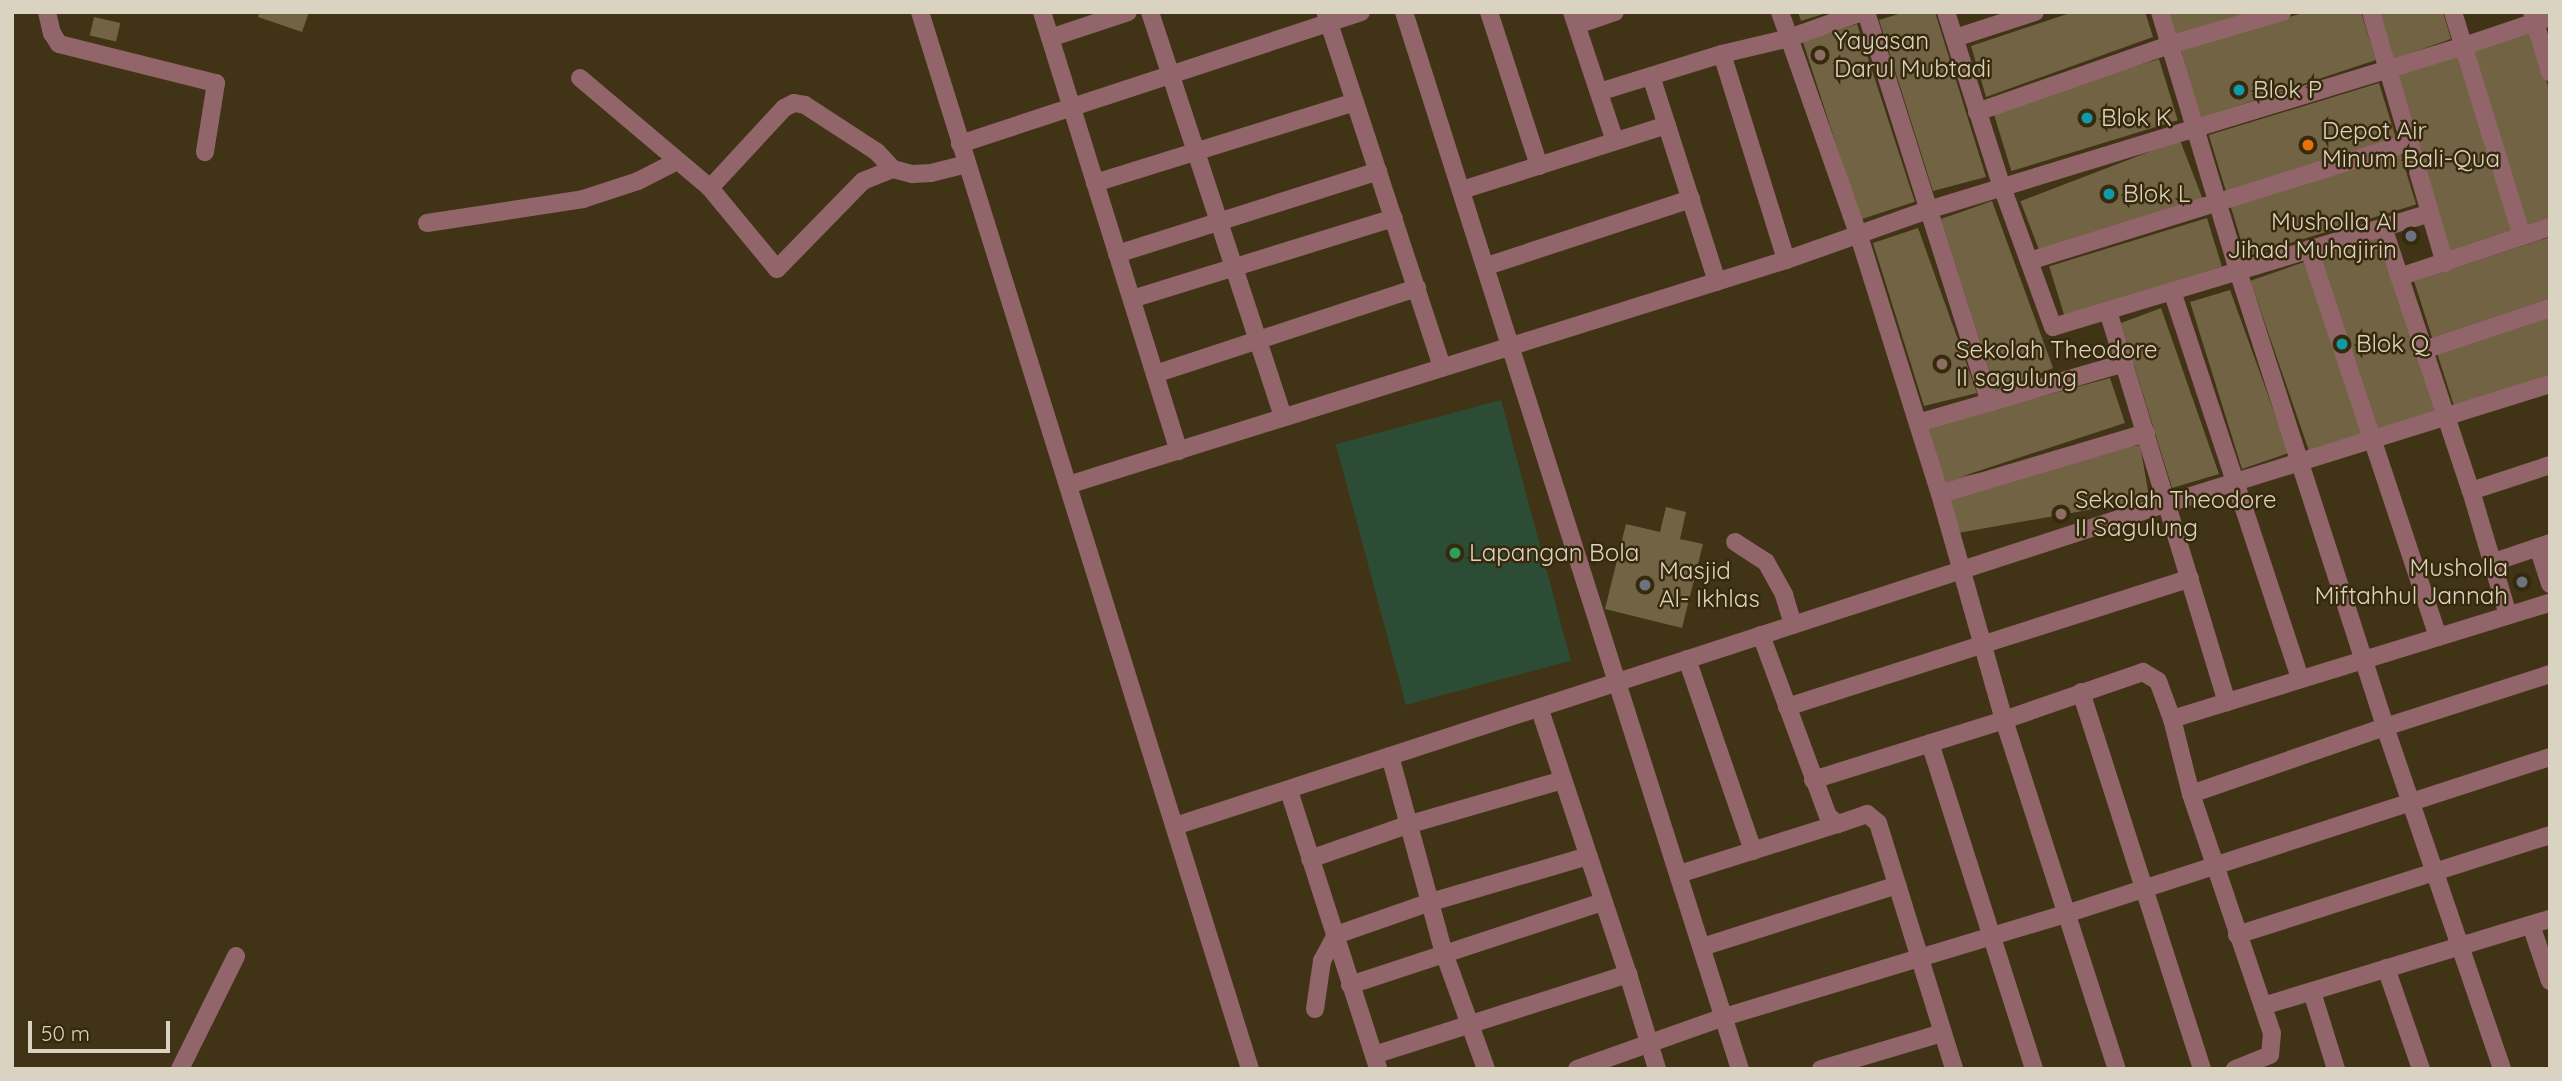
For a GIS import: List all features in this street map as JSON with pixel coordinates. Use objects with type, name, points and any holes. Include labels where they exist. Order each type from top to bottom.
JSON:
[{"type":"street","points":[[47,12],[52,33],[59,44],[216,83],[205,152]]},
{"type":"street","points":[[920,12],[1250,1069]]},
{"type":"street","points":[[1042,12],[1179,451]]},
{"type":"street","points":[[1050,38],[1128,12]]},
{"type":"street","points":[[1150,12],[1283,416]]},
{"type":"street","points":[[960,144],[1072,110],[1327,18],[1361,12]]},
{"type":"street","points":[[1404,12],[1487,266],[1740,1069]]},
{"type":"street","points":[[1489,12],[1539,166]]},
{"type":"street","points":[[1615,12],[1574,19],[1615,141]]},
{"type":"street","points":[[1780,12],[1859,236],[1940,494],[2004,720],[2117,1069]]},
{"type":"street","points":[[1599,92],[1722,54],[1789,38],[1864,12],[1990,403]]},
{"type":"street","points":[[1946,12],[2002,187],[2053,327],[2430,213]]},
{"type":"street","points":[[1955,38],[1999,18],[2035,12]]},
{"type":"street","points":[[2160,12],[2238,271],[2385,727],[2502,1069]]},
{"type":"street","points":[[1977,112],[2169,45],[2282,12]]},
{"type":"street","points":[[2371,12],[2445,263]]},
{"type":"street","points":[[2453,12],[2522,236]]},
{"type":"street","points":[[1068,485],[1786,260],[1928,210],[2464,46],[2539,17],[2550,72]]},
{"type":"street","points":[[1327,18],[1442,366]]},
{"type":"street","points":[[1722,54],[1786,260]]},
{"type":"street","points":[[1651,76],[1717,282]]},
{"type":"street","points":[[580,78],[710,188],[777,269],[863,181],[893,169]]},
{"type":"street","points":[[1095,183],[1355,102]]},
{"type":"street","points":[[710,188],[784,108],[794,103],[805,105],[877,152],[893,169],[912,174],[931,173],[967,164]]},
{"type":"street","points":[[1462,190],[1667,125]]},
{"type":"street","points":[[2029,261],[2410,142]]},
{"type":"street","points":[[427,223],[583,199],[638,181],[677,161]]},
{"type":"street","points":[[1118,254],[1378,171]]},
{"type":"street","points":[[1487,266],[1691,200]]},
{"type":"street","points":[[1132,299],[1394,218]]},
{"type":"street","points":[[2383,226],[2494,562],[2508,615]]},
{"type":"street","points":[[2399,277],[2550,228]]},
{"type":"street","points":[[2309,249],[2438,637]]},
{"type":"street","points":[[1155,374],[1417,288]]},
{"type":"street","points":[[2172,291],[2233,483],[2300,678]]},
{"type":"street","points":[[2424,350],[2550,308]]},
{"type":"street","points":[[2108,311],[2227,702]]},
{"type":"street","points":[[1918,423],[2124,363]]},
{"type":"street","points":[[1175,826],[1539,710],[1618,681],[2168,503],[2550,384]]},
{"type":"street","points":[[1940,494],[2146,433]]},
{"type":"street","points":[[2471,491],[2550,465]]},
{"type":"street","points":[[1735,542],[1766,562],[1784,595],[1793,625]]},
{"type":"street","points":[[2494,562],[2544,545],[2550,584]]},
{"type":"street","points":[[1787,707],[2190,578]]},
{"type":"street","points":[[2172,719],[2550,603]]},
{"type":"street","points":[[1762,635],[1813,780],[1828,816],[1838,824]]},
{"type":"street","points":[[1687,659],[1753,851]]},
{"type":"street","points":[[1813,780],[2004,720],[2143,672],[2158,681],[2237,935],[2272,1033],[2270,1055],[2235,1069]]},
{"type":"street","points":[[2192,794],[2385,727],[2550,674]]},
{"type":"street","points":[[2081,692],[2202,1069]]},
{"type":"street","points":[[1539,710],[1628,974],[1657,1069]]},
{"type":"street","points":[[1930,743],[2034,1069]]},
{"type":"street","points":[[1390,756],[1444,953],[1486,1069]]},
{"type":"street","points":[[1577,1069],[1724,1017],[1919,956],[2066,914],[2550,757]]},
{"type":"street","points":[[1310,859],[1407,825],[1563,780]]},
{"type":"street","points":[[1289,791],[1376,1062],[1471,1024],[1628,974]]},
{"type":"street","points":[[1679,874],[1867,814],[1878,823],[1954,1069]]},
{"type":"street","points":[[2237,935],[2550,835]]},
{"type":"street","points":[[1315,1009],[1322,961],[1336,935],[1431,902],[1588,856]]},
{"type":"street","points":[[1702,947],[1897,885]]},
{"type":"street","points":[[1350,985],[1602,902]]},
{"type":"street","points":[[2263,1006],[2550,919]]},
{"type":"street","points":[[2531,925],[2550,981]]},
{"type":"street","points":[[180,1069],[236,956]]},
{"type":"street","points":[[2386,968],[2421,1069]]},
{"type":"street","points":[[2312,992],[2336,1069]]},
{"type":"street","points":[[1821,1069],[1942,1033]]},
{"type":"green space","name":"Lapangan Bola","points":[[1501,400],[1571,661],[1406,705],[1336,444]]},
{"type":"building","points":[[259,12],[309,12],[302,32],[258,17]]},
{"type":"building","points":[[1798,12],[1826,12],[1826,13],[1801,21]]},
{"type":"building","points":[[1905,12],[1935,12],[1986,177],[1933,191],[1879,20]]},
{"type":"building","name":"Blok K","points":[[2073,12],[2145,12],[2153,37],[1986,97],[1971,46]]},
{"type":"building","name":"Blok P","points":[[2169,12],[2252,12],[2175,36]]},
{"type":"building","name":"Blok P","points":[[2306,12],[2361,12],[2376,60],[2198,119],[2181,49]]},
{"type":"building","points":[[2379,12],[2443,12],[2451,39],[2394,59]]},
{"type":"building","points":[[94,17],[120,23],[116,42],[90,36]]},
{"type":"building","points":[[1857,24],[1915,202],[1861,219],[1803,42]]},
{"type":"building","points":[[2533,31],[2550,94],[2550,219],[2449,255],[2397,74]]},
{"type":"building","name":"Blok K","points":[[2159,59],[2178,120],[2011,171],[1993,110]]},
{"type":"building","points":[[2379,83],[2416,204],[2246,256],[2209,135]]},
{"type":"building","name":"Blok L","points":[[2180,140],[2203,199],[2043,260],[2020,201]]},
{"type":"building","points":[[1992,201],[2053,368],[1996,392],[1941,219]]},
{"type":"building","name":"Blok L","points":[[2207,218],[2222,267],[2064,315],[2049,266]]},
{"type":"building","points":[[1918,228],[1977,393],[1924,406],[1873,243]]},
{"type":"building","name":"Blok Q","points":[[2377,237],[2437,412],[2311,456],[2250,281]]},
{"type":"building","name":"Blok Q","points":[[2550,237],[2550,376],[2454,406],[2414,281]]},
{"type":"building","points":[[2230,290],[2289,453],[2242,469],[2190,302]]},
{"type":"building","points":[[2161,308],[2219,474],[2172,488],[2121,323]]},
{"type":"building","points":[[2110,378],[2125,423],[1945,482],[1927,427]]},
{"type":"building","points":[[2140,445],[2150,499],[1954,534],[1944,480]]},
{"type":"building","points":[[1666,507],[1686,512],[1680,539],[1703,544],[1682,628],[1605,609],[1626,524],[1660,532]]},
{"type":"place","name":"Yayasan Darul Mubtadi","points":[[1820,55]]},
{"type":"place","name":"Blok P","points":[[2239,90]]},
{"type":"place","name":"Blok K","points":[[2087,118]]},
{"type":"place","name":"Depot Air Minum Bali-Qua","points":[[2308,145]]},
{"type":"place","name":"Blok L","points":[[2109,194]]},
{"type":"place","name":"Musholla Al Jihad Muhajirin","points":[[2411,236]]},
{"type":"place","name":"Blok Q","points":[[2342,344]]},
{"type":"place","name":"Sekolah Theodore II sagulung","points":[[1942,364]]},
{"type":"place","name":"Sekolah Theodore II Sagulung","points":[[2061,514]]},
{"type":"place","name":"Lapangan Bola","points":[[1455,553]]},
{"type":"place","name":"Musholla Miftahhul Jannah","points":[[2522,582]]},
{"type":"place","name":"Masjid Al- Ikhlas","points":[[1645,585]]}]
